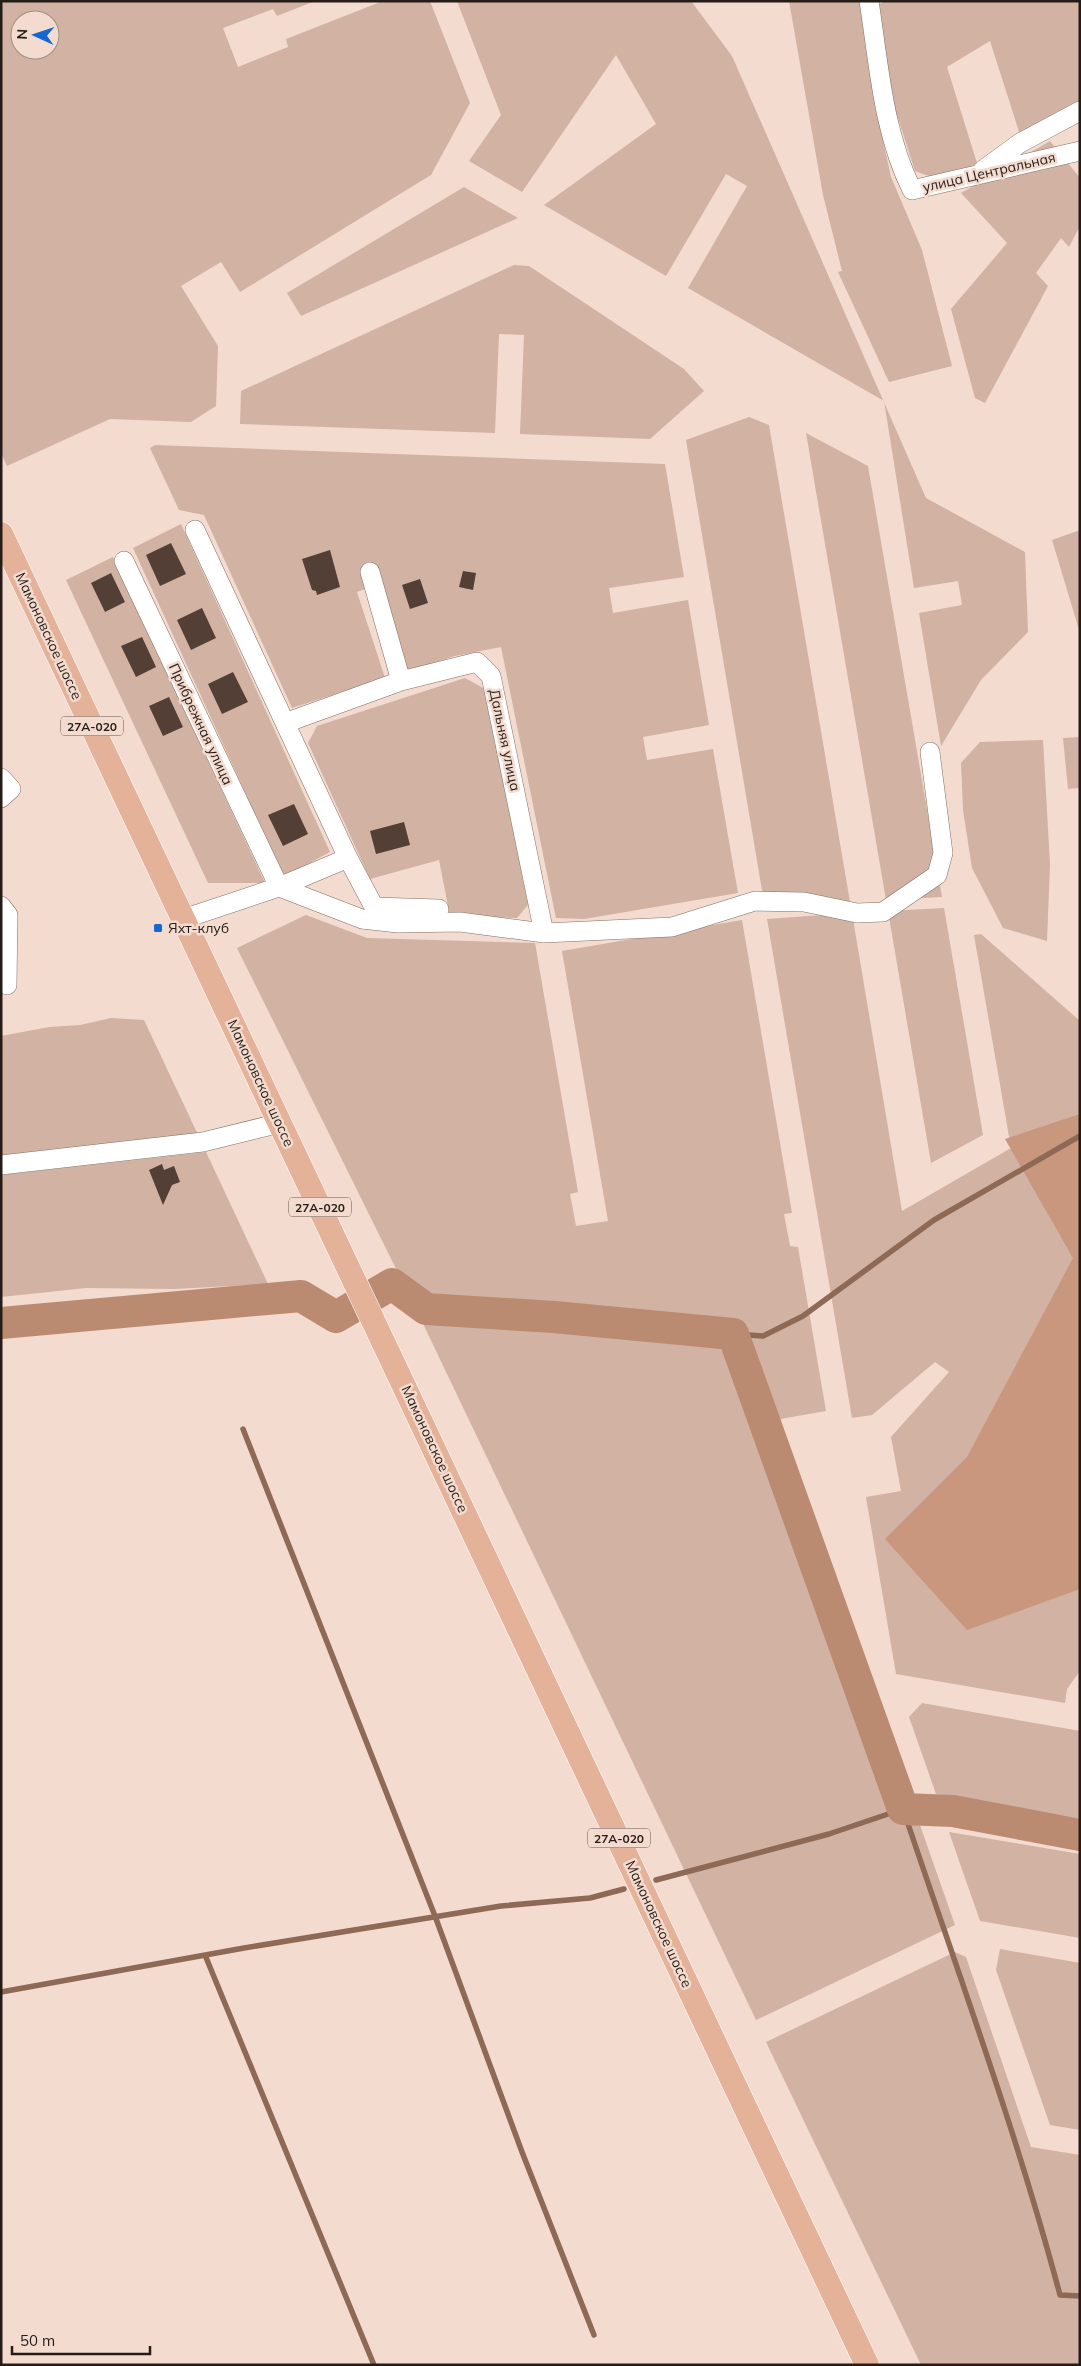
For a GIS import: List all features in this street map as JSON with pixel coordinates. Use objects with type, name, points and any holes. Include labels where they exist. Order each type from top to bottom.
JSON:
[{"type":"main road","name":"Мамоновское шоссе","points":[[1,534],[867,2365]]},
{"type":"street","name":"улица Центральная","points":[[870,1],[886,110],[899,165],[912,190],[1080,151]]},
{"type":"street","points":[[912,190],[952,189],[1020,143],[1080,111]]},
{"type":"street","points":[[195,530],[348,858],[374,907],[439,909]]},
{"type":"street","name":"Прибрежная улица","points":[[124,561],[279,887]]},
{"type":"street","points":[[370,572],[401,680]]},
{"type":"street","name":"Дальняя улица","points":[[285,723],[401,680],[476,662],[492,676],[544,932]]},
{"type":"street","points":[[279,887],[362,919],[398,923],[460,922],[544,932],[672,927],[755,901],[804,902],[857,913],[883,912],[937,875],[942,853],[930,752]]},
{"type":"street","points":[[1,778],[11,789],[1,798]]},
{"type":"street","points":[[183,919],[279,887],[348,858]]},
{"type":"street","points":[[1,906],[8,916],[7,985]]},
{"type":"street","points":[[1,1165],[203,1142],[280,1123]]},
{"type":"shaded area","points":[[1,1],[315,1],[277,16],[273,9],[223,28],[238,67],[288,47],[286,39],[383,1],[430,1],[470,103],[431,175],[240,292],[221,262],[181,286],[218,346],[216,406],[191,422],[110,419],[7,466],[1,453]]},
{"type":"shaded area","points":[[457,1],[691,1],[732,56],[883,401],[688,288],[747,186],[726,174],[666,276],[544,205],[656,124],[616,55],[522,192],[469,161],[501,115]]},
{"type":"shaded area","points":[[789,1],[861,1],[874,100],[891,177],[922,250],[952,366],[889,382],[838,272],[842,271],[823,195]]},
{"type":"shaded area","points":[[885,1],[1080,1],[1080,105],[1021,138],[990,41],[947,67],[977,163],[945,182],[915,171],[891,96],[876,6]]},
{"type":"shaded area","points":[[1050,141],[1080,178],[1080,226],[1069,247],[1061,238],[1036,273],[1048,286],[985,403],[975,398],[951,309],[1007,243],[961,193]]},
{"type":"shaded area","points":[[464,187],[518,218],[301,316],[287,293]]},
{"type":"shaded area","points":[[514,265],[529,266],[684,369],[704,391],[650,439],[520,434],[524,335],[499,334],[495,433],[240,424],[241,391]]},
{"type":"shaded area","points":[[884,403],[926,498],[1025,552],[1028,632],[981,680],[941,746],[919,613],[962,605],[958,581],[914,588]]},
{"type":"shaded area","points":[[749,417],[769,425],[850,902],[765,908],[686,440]]},
{"type":"shaded area","points":[[806,433],[868,466],[942,897],[886,900]]},
{"type":"shaded area","points":[[155,445],[665,464],[684,577],[609,588],[613,613],[688,600],[709,725],[643,737],[647,760],[713,749],[738,893],[584,919],[556,918],[501,647],[455,656],[408,671],[379,584],[357,592],[385,678],[292,708],[204,515],[179,510],[150,448]]},
{"type":"shaded area","points":[[181,524],[330,852],[284,877],[133,548]]},
{"type":"shaded area","points":[[1080,530],[1080,633],[1052,540]]},
{"type":"shaded area","points":[[113,557],[265,883],[208,883],[66,580]]},
{"type":"shaded area","points":[[465,678],[485,689],[528,905],[517,918],[450,916],[439,860],[370,879],[308,743],[317,726]]},
{"type":"shaded area","points":[[1080,737],[1080,788],[1068,789],[1063,738]]},
{"type":"shaded area","points":[[1043,740],[1050,864],[1047,941],[1003,928],[972,868],[963,810],[961,763],[980,742]]},
{"type":"shaded area","points":[[944,908],[983,1135],[931,1163],[888,911]]},
{"type":"shaded area","points":[[852,913],[902,1211],[1011,1148],[974,935],[981,934],[1080,1021],[1080,1671],[1067,1689],[1065,1703],[896,1674],[866,1497],[901,1491],[891,1437],[949,1372],[935,1362],[872,1415],[852,1418],[767,919]]},
{"type":"shaded area","points":[[306,915],[367,938],[535,943],[578,1192],[570,1194],[576,1226],[608,1221],[562,951],[742,920],[792,1213],[784,1214],[790,1246],[798,1247],[826,1411],[775,1420],[955,1925],[756,2020],[415,1307],[237,948]]},
{"type":"shaded area","points":[[111,1018],[144,1020],[200,1139],[1,1162],[1,1036],[49,1027],[80,1025]]},
{"type":"shaded area","points":[[1080,1114],[1080,1589],[967,1630],[885,1539],[967,1457],[1073,1258],[1005,1139]]},
{"type":"shaded area","points":[[206,1152],[268,1284],[174,1289],[86,1288],[1,1297],[1,1175]]},
{"type":"shaded area","points":[[922,1703],[1080,1731],[1080,1819],[936,1794],[909,1717]]},
{"type":"shaded area","points":[[949,1832],[1080,1854],[1080,1938],[980,1921]]},
{"type":"shaded area","points":[[1000,1949],[1080,1963],[1080,2130],[1050,2125],[996,1970]]},
{"type":"shaded area","points":[[955,1952],[966,1957],[1031,2147],[1080,2155],[1080,2365],[921,2365],[766,2042]]},
{"type":"building","points":[[171,543],[186,574],[160,586],[146,555]]},
{"type":"building","points":[[330,550],[340,587],[317,595],[316,591],[312,590],[302,559]]},
{"type":"building","points":[[463,571],[476,573],[473,590],[459,587]]},
{"type":"building","points":[[111,573],[125,602],[105,612],[91,583]]},
{"type":"building","points":[[420,579],[428,603],[410,609],[402,585]]},
{"type":"building","points":[[202,608],[216,638],[191,650],[177,620]]},
{"type":"building","points":[[142,637],[156,667],[136,677],[121,646]]},
{"type":"building","points":[[233,672],[248,702],[222,714],[208,684]]},
{"type":"building","points":[[169,697],[183,727],[163,736],[149,706]]},
{"type":"building","points":[[294,804],[308,834],[283,846],[268,815]]},
{"type":"building","points":[[404,822],[410,845],[376,854],[370,831]]},
{"type":"building","points":[[162,1164],[164,1170],[174,1166],[180,1182],[172,1185],[163,1205],[149,1170]]},
{"type":"waterway","points":[[733,1334],[763,1336],[803,1316],[934,1220],[1080,1136]]},
{"type":"waterway","points":[[1,1323],[301,1296],[336,1317],[392,1284],[426,1309],[554,1317],[733,1334],[903,1809],[953,1811],[1080,1835]]},
{"type":"waterway","points":[[243,1429],[435,1916],[522,2152],[594,2335]]},
{"type":"waterway","points":[[656,1880],[829,1834],[903,1809],[1005,2111],[1060,2295],[1080,2296]]},
{"type":"waterway","points":[[1,1992],[244,1948],[501,1906],[590,1898],[624,1889]]},
{"type":"waterway","points":[[205,1955],[374,2365]]},
{"type":"place","name":"Яхт-клуб","points":[[158,928]]}]
